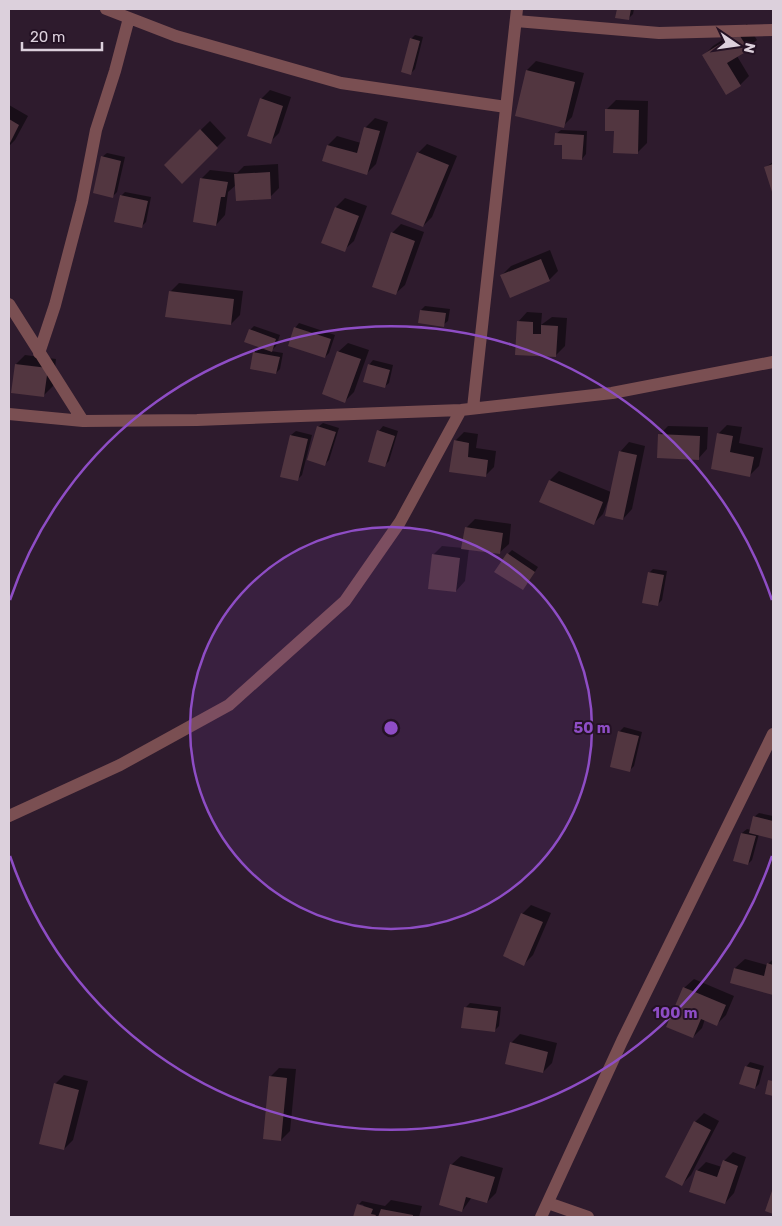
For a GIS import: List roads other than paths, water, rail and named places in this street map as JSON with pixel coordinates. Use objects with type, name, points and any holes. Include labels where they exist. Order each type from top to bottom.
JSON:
[{"type":"street","points":[[106,9],[176,36],[341,83],[506,107]]},
{"type":"street","points":[[9,816],[120,765],[229,706],[344,600],[400,522],[467,409],[516,15],[660,33],[773,30]]},
{"type":"street","points":[[39,352],[55,305],[82,202],[96,130],[115,71],[129,18]]},
{"type":"street","points":[[9,304],[83,421]]},
{"type":"street","points":[[9,414],[83,421],[197,420],[467,409],[612,393],[773,362]]},
{"type":"street","points":[[542,1217],[622,1041],[773,734]]},
{"type":"street","points":[[548,1203],[588,1217]]}]
